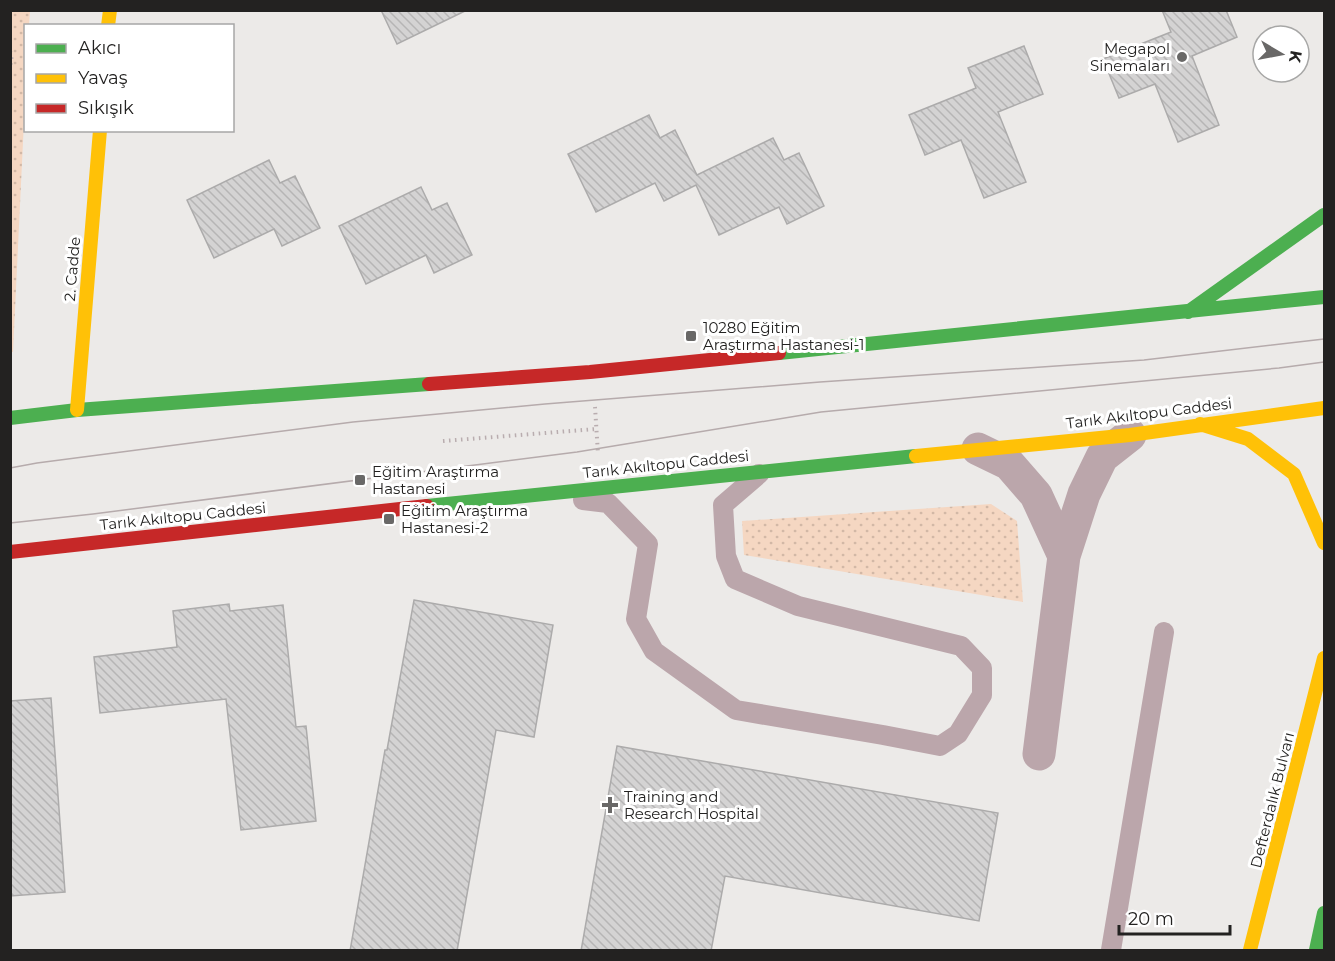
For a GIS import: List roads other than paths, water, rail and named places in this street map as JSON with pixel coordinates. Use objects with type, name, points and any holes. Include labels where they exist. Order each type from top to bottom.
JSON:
[{"type":"main road","name":"2. Cadde","points":[[77,410],[100,132]]},
{"type":"main road","points":[[1188,312],[1324,215]]},
{"type":"main road","points":[[10,418],[77,410],[590,372],[1324,297]]},
{"type":"main road","name":"Tarık Akıltopu Caddesi","points":[[10,552],[601,487],[1130,435],[1324,408]]},
{"type":"main road","points":[[1200,424],[1248,439],[1294,474],[1324,543]]},
{"type":"main road","name":"Defterdalık Bulvarı","points":[[1250,951],[1324,658]]},
{"type":"main road","points":[[1316,951],[1324,913]]},
{"type":"street","points":[[1039,754],[1064,555],[1084,494],[1102,457],[1130,435]]},
{"type":"street","points":[[978,449],[1010,464],[1036,495],[1064,555]]},
{"type":"lane","points":[[526,495],[608,503],[648,544],[636,619],[654,651],[736,710],[940,746],[958,735],[982,695],[982,668],[961,646],[798,606],[735,579],[726,555],[723,506],[762,471]]},
{"type":"lane","points":[[1111,951],[1164,632]]},
{"type":"tram line","points":[[10,468],[353,422],[820,382],[1144,360],[1324,339]]},
{"type":"tram line","points":[[10,523],[577,452],[821,412],[1324,362]]},
{"type":"place","name":"Megapol Sinemaları","points":[[1182,57]]},
{"type":"place","name":"10280 Eğitim Araştırma Hastanesi-1","points":[[691,336]]},
{"type":"place","name":"Eğitim Araştırma Hastanesi","points":[[360,480]]},
{"type":"place","name":"Eğitim Araştırma Hastanesi-2","points":[[389,519]]},
{"type":"place","name":"Training and Research Hospital","points":[[610,805]]}]
